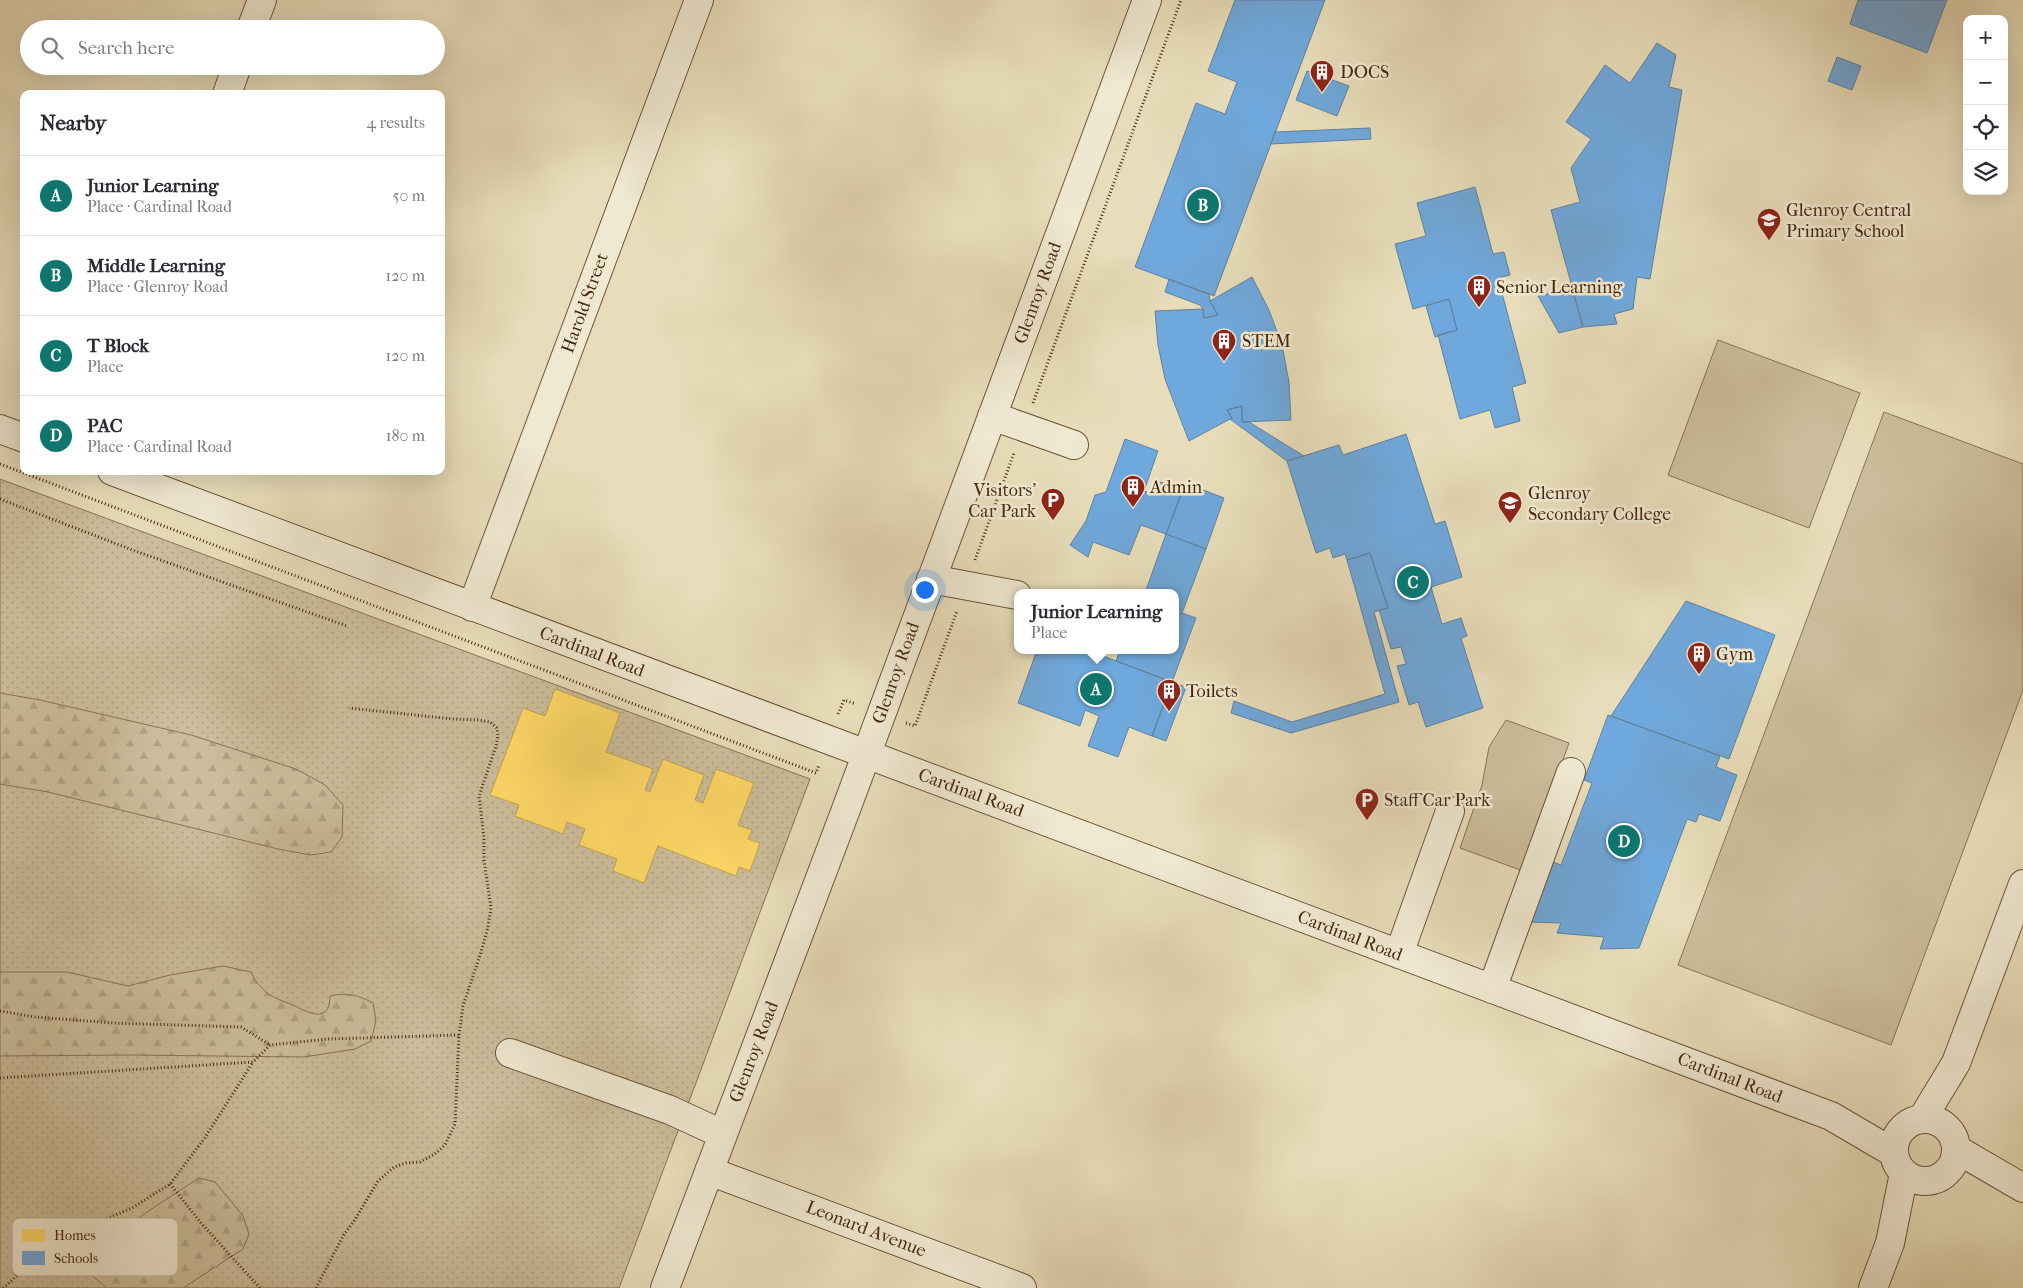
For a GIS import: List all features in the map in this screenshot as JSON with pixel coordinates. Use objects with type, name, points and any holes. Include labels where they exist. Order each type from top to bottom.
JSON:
[{"type":"street","points":[[254,20],[262,0]]},
{"type":"street","name":"Harold Street","points":[[472,607],[699,0]]},
{"type":"street","name":"Glenroy Road","points":[[665,1288],[1147,0]]},
{"type":"street","points":[[228,90],[234,75]]},
{"type":"street","points":[[992,416],[1074,445]]},
{"type":"street","points":[[0,429],[20,436]]},
{"type":"street","name":"Cardinal Road","points":[[123,475],[2023,1188]]},
{"type":"street","points":[[931,579],[1014,594]]},
{"type":"street","points":[[1492,989],[1571,772]]},
{"type":"street","points":[[1399,954],[1450,811]]},
{"type":"street","points":[[1874,1288],[2023,884]]},
{"type":"street","points":[[510,1053],[670,1110],[722,1134]]},
{"type":"street","name":"Leonard Avenue","points":[[709,1171],[1022,1288]]},
{"type":"path","points":[[29,475],[816,774],[827,739],[844,700],[914,726],[1181,0]]},
{"type":"path","points":[[0,464],[20,472]]},
{"type":"path","points":[[0,499],[135,552],[347,626]]},
{"type":"path","points":[[316,1288],[343,1236],[378,1182],[394,1167],[406,1163],[420,1162],[435,1154],[445,1145],[455,1124],[458,1035],[462,1006],[482,952],[491,908],[478,796],[496,746],[497,728],[490,722],[479,720],[349,708]]},
{"type":"path","points":[[0,1011],[35,1017],[113,1023],[241,1027],[270,1045]]},
{"type":"path","points":[[108,1218],[132,1208],[170,1184],[204,1139],[253,1062],[270,1045],[328,1038],[458,1035]]},
{"type":"path","points":[[0,1078],[253,1062]]},
{"type":"path","points":[[170,1184],[201,1223],[260,1288]]},
{"type":"path","points":[[3,1288],[17,1276]]},
{"type":"green space","points":[[1718,340],[1860,393],[1809,528],[1668,475]]},
{"type":"green space","points":[[1884,412],[2023,464],[2023,690],[1891,1045],[1678,965]]},
{"type":"green space","points":[[0,479],[810,779],[619,1288],[0,1288]]},
{"type":"green space","points":[[0,693],[40,700],[191,735],[296,769],[325,785],[343,805],[342,837],[331,852],[311,855],[278,849],[48,792],[0,784]]},
{"type":"green space","points":[[1506,720],[1569,743],[1523,871],[1460,848],[1482,785],[1489,747]]},
{"type":"green space","points":[[223,966],[251,972],[254,979],[269,994],[311,1013],[317,1014],[326,1011],[330,996],[342,994],[352,995],[373,1003],[376,1021],[371,1041],[355,1049],[304,1057],[0,1056],[0,972],[67,972],[128,986],[170,975]]},
{"type":"green space","points":[[199,1178],[215,1182],[243,1216],[249,1234],[243,1249],[183,1288],[107,1288],[92,1276],[178,1276],[178,1218],[139,1218]]},
{"type":"building: Homes","points":[[555,689],[620,713],[606,752],[653,769],[645,790],[650,792],[663,759],[704,775],[695,800],[703,803],[716,769],[754,783],[738,825],[752,830],[748,839],[760,843],[750,871],[739,867],[736,876],[658,846],[644,883],[613,871],[617,859],[579,845],[585,829],[567,822],[563,834],[515,816],[519,805],[490,795],[523,708],[545,716]]},
{"type":"building: Schools","points":[[1235,0],[1325,0],[1214,296],[1135,267],[1196,103],[1225,114],[1237,82],[1208,71]]},
{"type":"building: Schools","points":[[1858,0],[1947,0],[1927,53],[1850,24]]},
{"type":"building: Schools","points":[[1657,43],[1676,55],[1669,87],[1682,90],[1650,279],[1637,277],[1633,309],[1614,314],[1617,324],[1583,327],[1551,210],[1580,202],[1571,168],[1591,139],[1566,122],[1605,65],[1630,83]]},
{"type":"building: Schools","points":[[1837,57],[1861,66],[1852,90],[1828,81]]},
{"type":"building: Schools","name":"DOCS","points":[[1307,71],[1349,86],[1337,116],[1296,100]]},
{"type":"building: Schools","points":[[1370,128],[1371,139],[1271,144],[1275,132]]},
{"type":"building: Schools","name":"Senior Learning","points":[[1475,187],[1493,254],[1504,252],[1510,275],[1498,278],[1526,383],[1512,387],[1520,421],[1495,428],[1490,410],[1460,419],[1438,335],[1457,330],[1449,299],[1413,309],[1395,244],[1426,236],[1417,203]]},
{"type":"building: Schools","name":"STEM","points":[[1252,277],[1269,310],[1282,345],[1289,382],[1291,420],[1242,422],[1242,406],[1227,410],[1232,418],[1189,441],[1165,379],[1158,345],[1155,311],[1203,309],[1204,318],[1218,315],[1210,301]]},
{"type":"building: Schools","points":[[1169,279],[1209,294],[1210,301],[1218,315],[1204,318],[1203,309],[1200,305],[1165,292]]},
{"type":"building: Schools","points":[[1572,288],[1583,327],[1559,333],[1538,296]]},
{"type":"building: Schools","points":[[1449,299],[1457,330],[1435,337],[1426,306]]},
{"type":"building: Schools","points":[[1242,406],[1242,422],[1249,422],[1304,456],[1287,461],[1230,419],[1232,418],[1227,410]]},
{"type":"building: Schools","points":[[1406,434],[1435,524],[1445,521],[1462,577],[1431,587],[1442,624],[1461,618],[1467,636],[1461,638],[1483,708],[1426,727],[1418,702],[1409,705],[1397,666],[1406,664],[1401,647],[1391,649],[1379,610],[1388,608],[1370,553],[1347,560],[1345,554],[1333,558],[1330,548],[1316,553],[1287,461],[1339,445],[1343,455]]},
{"type":"building: Schools","name":"Admin","points":[[1125,439],[1158,451],[1144,491],[1153,494],[1157,481],[1183,490],[1166,534],[1141,525],[1129,555],[1093,542],[1088,557],[1070,545],[1086,521],[1095,495],[1106,492]]},
{"type":"building: Schools","points":[[1185,483],[1224,498],[1206,549],[1166,534]]},
{"type":"building: Schools","points":[[1166,534],[1206,549],[1182,613],[1196,618],[1172,682],[1116,661],[1119,654],[1179,654],[1179,589],[1146,589]]},
{"type":"building: Schools","points":[[1370,553],[1388,608],[1374,612],[1399,702],[1291,733],[1231,713],[1234,701],[1292,722],[1385,694],[1347,560]]},
{"type":"building: Schools","name":"Gym","points":[[1686,601],[1775,635],[1729,759],[1611,716]]},
{"type":"building: Schools","points":[[1036,654],[1098,654],[1172,682],[1152,736],[1129,727],[1118,757],[1088,746],[1099,716],[1085,710],[1080,726],[1018,703]]},
{"type":"building: Schools","name":"Toilets","points":[[1172,682],[1186,687],[1166,741],[1152,736]]},
{"type":"building: Schools","points":[[1608,715],[1720,756],[1716,767],[1737,775],[1720,821],[1699,814],[1696,822],[1687,819],[1639,948],[1600,949],[1604,937],[1557,933],[1561,923],[1526,922],[1548,860],[1561,865],[1592,783],[1584,780]]},
{"type":"place","name":"DOCS","points":[[1322,93]]},
{"type":"place","name":"Middle Learning","points":[[1203,205]]},
{"type":"place","name":"Glenroy Central Primary School","points":[[1769,241]]},
{"type":"place","name":"Senior Learning","points":[[1479,308]]},
{"type":"place","name":"STEM","points":[[1224,362]]},
{"type":"place","name":"Admin","points":[[1133,508]]},
{"type":"place","name":"Visitors' Car Park","points":[[1053,521]]},
{"type":"place","name":"Glenroy Secondary College","points":[[1510,524]]},
{"type":"place","name":"T Block","points":[[1413,582]]},
{"type":"place","name":"Gym","points":[[1699,675]]},
{"type":"place","name":"Junior Learning","points":[[1096,689]]},
{"type":"place","name":"Toilets","points":[[1169,712]]},
{"type":"place","name":"Staff Car Park","points":[[1367,821]]},
{"type":"place","name":"PAC","points":[[1624,841]]}]
